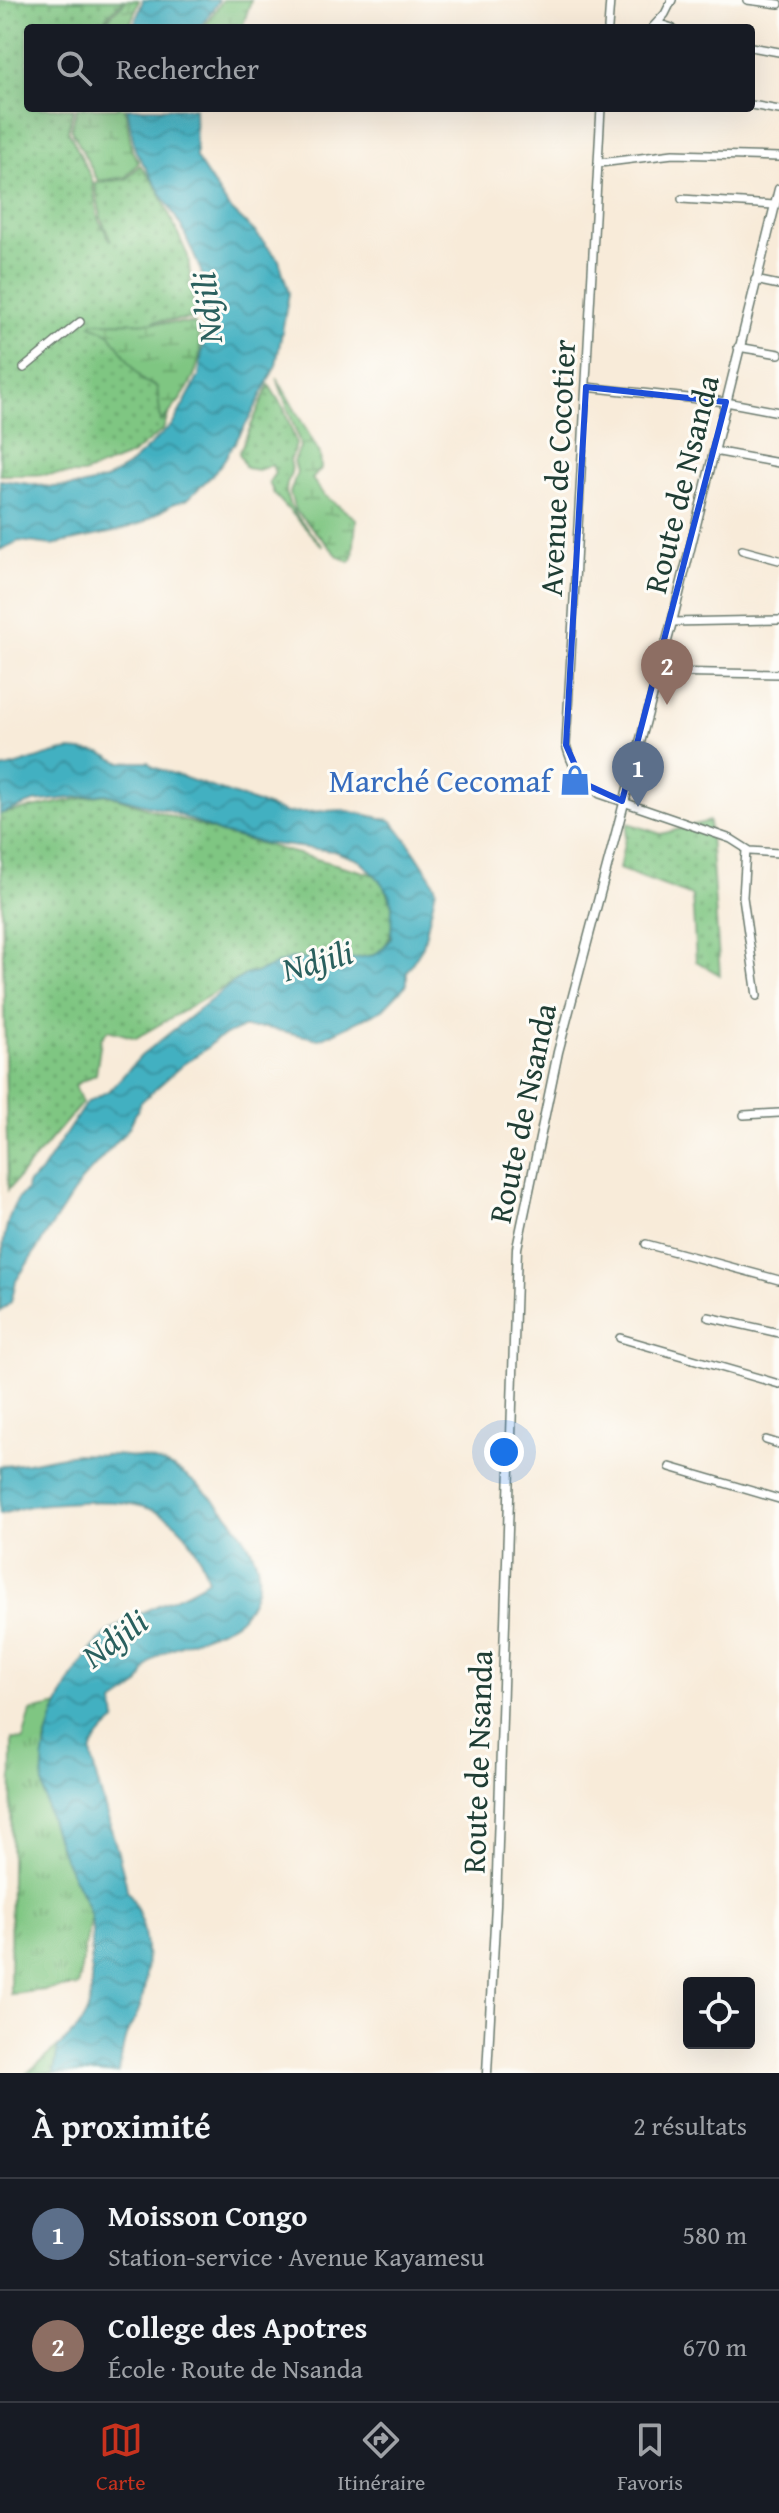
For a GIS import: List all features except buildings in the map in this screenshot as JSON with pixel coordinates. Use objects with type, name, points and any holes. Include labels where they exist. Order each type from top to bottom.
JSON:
[{"type":"street","points":[[608,24],[610,0]]},
{"type":"street","points":[[656,24],[672,0]]},
{"type":"street","points":[[747,0],[779,4]]},
{"type":"street","points":[[755,48],[779,52]]},
{"type":"street","points":[[755,106],[779,110]]},
{"type":"street","name":"Avenue de Cocotier","points":[[601,112],[566,745],[583,783],[600,794],[731,839],[746,850]]},
{"type":"street","points":[[600,163],[673,154],[779,157]]},
{"type":"street","name":"Route de Nsanda","points":[[487,2073],[496,1905],[517,1248],[558,1052],[622,801],[672,622],[779,189]]},
{"type":"street","points":[[682,199],[774,205]]},
{"type":"street","points":[[769,226],[779,228]]},
{"type":"street","points":[[755,280],[779,285]]},
{"type":"street","points":[[24,368],[80,322]]},
{"type":"street","points":[[738,347],[779,354]]},
{"type":"street","points":[[586,387],[726,402],[779,412]]},
{"type":"street","points":[[714,451],[779,463]]},
{"type":"street","points":[[742,550],[779,560]]},
{"type":"street","points":[[672,622],[779,620]]},
{"type":"street","points":[[658,672],[779,674]]},
{"type":"street","points":[[757,996],[743,897],[746,850],[779,853]]},
{"type":"street","points":[[744,1115],[779,1113]]},
{"type":"street","points":[[646,1244],[779,1280]]},
{"type":"street","points":[[708,1317],[779,1333]]},
{"type":"street","points":[[620,1338],[779,1384]]},
{"type":"street","points":[[766,1440],[779,1444]]},
{"type":"street","points":[[670,1467],[779,1499]]},
{"type":"highlighted area","points":[[586,387],[726,402],[622,801],[583,783],[566,745]]},
{"type":"green space","points":[[0,0],[124,0],[102,24],[24,24],[24,112],[73,112],[68,130],[92,179],[98,219],[111,241],[101,218],[95,183],[127,179],[140,165],[157,187],[188,256],[195,319],[155,321],[161,331],[173,401],[163,430],[131,455],[83,474],[0,475]]},
{"type":"green space","points":[[127,0],[139,0],[130,24],[105,24]]},
{"type":"green space","points":[[223,0],[251,0],[243,24],[206,24]]},
{"type":"green space","points":[[76,112],[126,112],[132,151],[139,162],[126,177],[98,181],[71,129]]},
{"type":"green space","points":[[93,322],[194,323],[200,350],[194,377],[161,422],[157,387],[143,381],[109,333],[91,325]]},
{"type":"green space","points":[[277,378],[320,454],[321,469],[312,479],[324,495],[356,519],[353,558],[350,562],[339,557],[295,510],[290,493],[297,472],[294,461],[300,447]]},
{"type":"green space","points":[[269,385],[284,409],[296,445],[290,460],[287,499],[295,514],[323,547],[274,494],[269,482],[275,473],[272,465],[258,470],[246,468],[239,453]]},
{"type":"green space","points":[[106,794],[221,833],[375,875],[387,890],[393,922],[384,946],[371,956],[341,963],[292,958],[247,974],[136,1038],[108,1030],[101,1039],[96,1074],[75,1085],[82,1103],[8,1190],[0,814]]},
{"type":"green space","points":[[709,821],[720,975],[696,961],[692,896],[619,869],[628,823],[661,834]]},
{"type":"green space","points":[[58,1705],[45,1743],[44,1794],[64,1857],[91,1914],[78,1986],[10,1994],[12,1739],[23,1740],[31,1711]]},
{"type":"green space","points":[[58,2047],[54,2073],[27,2073]]},
{"type":"water","points":[[143,0],[219,0],[203,24],[134,24]]},
{"type":"water","points":[[128,112],[195,112],[196,158],[229,208],[279,260],[289,293],[276,365],[250,418],[224,460],[188,499],[173,504],[142,523],[114,532],[52,545],[19,541],[0,550],[0,480],[51,487],[80,486],[105,480],[128,466],[173,424],[199,376],[207,310],[201,271],[182,228],[135,150]]},
{"type":"water","points":[[70,750],[101,753],[120,762],[148,762],[153,767],[287,813],[343,810],[390,820],[415,853],[436,889],[423,946],[407,971],[407,984],[383,1009],[319,1039],[267,1028],[241,1028],[216,1039],[141,1102],[129,1128],[81,1181],[16,1281],[11,1302],[0,1312],[3,1245],[11,1212],[26,1191],[27,1184],[40,1173],[86,1103],[110,1090],[141,1056],[247,974],[292,958],[340,963],[374,955],[391,938],[392,905],[389,893],[359,860],[333,851],[263,843],[221,833],[170,811],[106,794],[34,802],[0,814],[0,769]]},
{"type":"water","name":"Ndjili","points":[[77,1454],[147,1459],[181,1473],[209,1496],[237,1526],[255,1558],[258,1571],[254,1595],[242,1616],[225,1628],[163,1653],[151,1662],[138,1685],[114,1703],[116,1721],[92,1750],[95,1774],[127,1890],[140,1916],[146,1946],[144,1993],[125,2040],[119,2073],[54,2073],[58,2047],[79,2026],[89,2007],[92,1929],[88,1908],[63,1856],[49,1815],[44,1794],[44,1753],[63,1694],[97,1643],[120,1624],[208,1580],[189,1538],[176,1524],[144,1507],[124,1503],[79,1502],[36,1505],[0,1514],[0,1466]]},
{"type":"place","name":"College des Apotres","points":[[667,705]]},
{"type":"place","name":"Marché Cecomaf","points":[[575,780]]},
{"type":"place","name":"Moisson Congo","points":[[638,807]]}]
